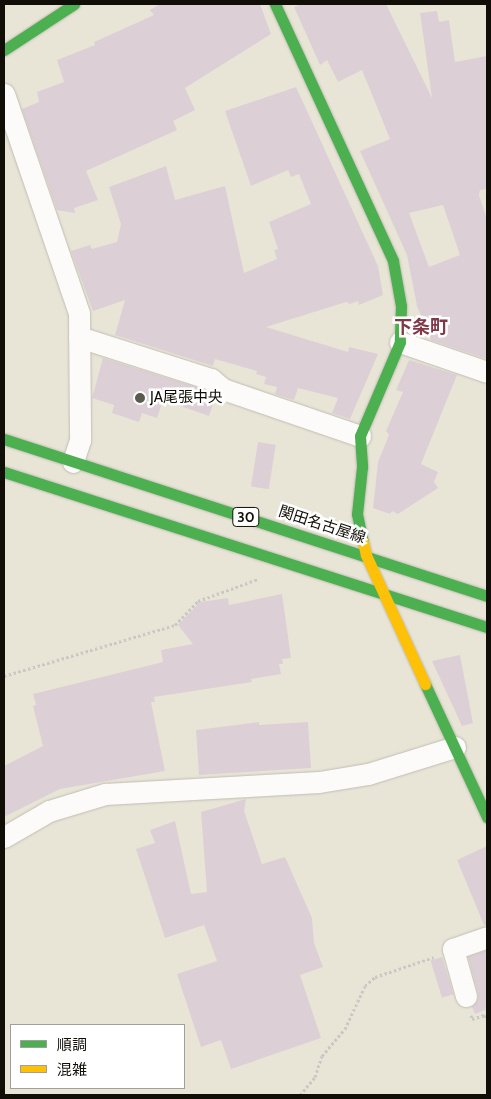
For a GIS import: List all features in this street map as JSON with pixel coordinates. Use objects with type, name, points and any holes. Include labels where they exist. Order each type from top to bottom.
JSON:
[{"type":"main road","points":[[4,49],[74,4]]},
{"type":"main road","points":[[275,4],[393,260],[402,306],[400,342],[360,436],[358,514],[366,555],[487,817]]},
{"type":"main road","name":"関田名古屋線","points":[[4,439],[366,555],[487,596]]},
{"type":"main road","name":"30","points":[[4,472],[487,627]]},
{"type":"street","points":[[4,94],[79,312],[80,440],[73,462]]},
{"type":"street","points":[[79,337],[211,379],[222,389],[360,436]]},
{"type":"street","points":[[400,342],[487,372]]},
{"type":"street","points":[[4,836],[49,811],[105,794],[319,782],[368,774],[455,747]]},
{"type":"street","points":[[466,996],[453,950],[487,937]]},
{"type":"path","points":[[4,676],[175,625],[198,602],[261,578]]},
{"type":"path","points":[[300,1095],[315,1077],[322,1056],[345,1029],[365,986],[375,977],[453,950]]},
{"type":"building","points":[[160,4],[260,4],[271,34],[185,88],[195,110],[173,121],[177,130],[86,171],[98,200],[74,208],[75,213],[57,210],[22,109],[39,102],[37,92],[64,82],[57,60],[95,45],[94,42],[154,15],[150,10]]},
{"type":"building","points":[[301,4],[386,4],[432,98],[420,13],[437,11],[439,22],[449,20],[455,62],[487,56],[487,189],[480,190],[479,195],[487,219],[487,359],[431,340],[417,306],[407,255],[360,151],[390,139],[362,70],[338,82],[327,60],[320,65],[294,7]],"holes":[[[443,205],[460,255],[429,267],[409,213]]]},
{"type":"building","points":[[296,87],[378,266],[383,295],[359,305],[358,301],[350,304],[346,302],[266,327],[348,352],[349,347],[378,354],[350,419],[332,413],[338,398],[298,388],[294,400],[275,394],[277,387],[264,384],[266,377],[256,374],[257,371],[215,359],[213,366],[115,335],[125,300],[93,311],[71,251],[90,245],[92,249],[117,242],[121,224],[109,187],[166,166],[175,200],[225,186],[244,273],[277,259],[274,250],[278,249],[269,222],[311,204],[299,174],[291,177],[288,170],[251,186],[225,111]]},
{"type":"building","points":[[103,358],[205,390],[215,398],[209,416],[163,400],[157,418],[142,413],[139,422],[112,413],[114,405],[92,398]]},
{"type":"building","points":[[409,360],[457,375],[421,464],[438,472],[434,482],[438,488],[398,514],[392,511],[390,514],[373,508],[378,462],[389,435],[386,431],[403,392],[396,390]]},
{"type":"building","points":[[258,442],[276,445],[269,489],[251,486]]},
{"type":"building","points":[[282,594],[291,658],[282,659],[283,664],[279,664],[281,674],[251,679],[252,682],[154,697],[155,702],[151,702],[165,771],[60,789],[4,817],[4,766],[43,746],[33,706],[36,705],[33,694],[163,662],[161,650],[193,644],[178,625],[200,602],[228,598],[229,605]]},
{"type":"building","points":[[460,655],[473,723],[462,726],[432,661]]},
{"type":"building","points":[[259,722],[259,725],[308,722],[311,768],[199,775],[196,730]]},
{"type":"building","points":[[246,799],[244,811],[262,864],[285,857],[312,918],[314,943],[323,967],[300,975],[321,1038],[231,1069],[221,1040],[201,1047],[177,974],[217,961],[204,925],[165,938],[136,849],[155,843],[150,830],[175,821],[191,894],[207,892],[201,812]]},
{"type":"building","points":[[487,846],[487,925],[484,925],[457,860]]},
{"type":"building","points":[[487,950],[487,1009],[475,1014],[472,1007],[478,1000],[478,993],[468,957]]},
{"type":"building","points":[[442,957],[453,994],[442,998],[431,961]]},
{"type":"traffic: fast","points":[[4,50],[74,4]]},
{"type":"traffic: fast","points":[[275,4],[393,261],[401,306],[400,342],[360,436],[362,467],[357,514],[363,542]]},
{"type":"traffic: fast","points":[[4,439],[487,596]]},
{"type":"traffic: fast","points":[[4,472],[487,627]]},
{"type":"traffic: fast","points":[[425,684],[487,817]]},
{"type":"traffic: slow","points":[[363,542],[366,555],[425,684]]},
{"type":"place","name":"JA尾張中央","points":[[140,398]]},
{"type":"district","name":"下条町","points":[[421,327]]}]
